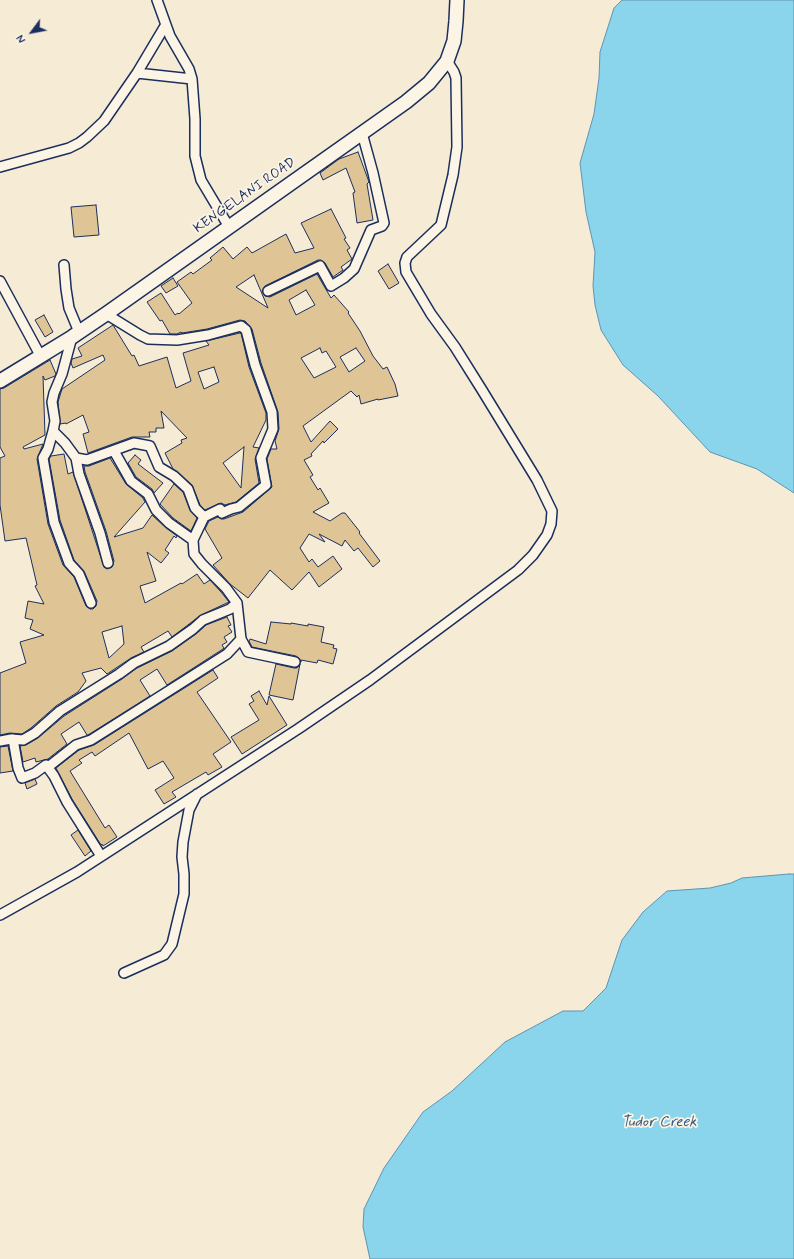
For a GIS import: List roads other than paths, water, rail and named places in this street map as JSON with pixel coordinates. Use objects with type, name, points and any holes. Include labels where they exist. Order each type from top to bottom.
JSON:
[{"type":"main road","name":"KENGELANI ROAD","points":[[0,380],[106,314],[406,102],[429,83],[447,61],[454,41],[457,0]]},
{"type":"street","points":[[157,0],[165,26],[189,69],[192,79],[198,172],[204,187],[229,227]]},
{"type":"street","points":[[0,167],[56,152],[79,143],[104,121],[137,73],[165,26]]},
{"type":"street","points":[[0,915],[78,872],[198,792],[341,700],[518,570],[533,555],[547,535],[551,524],[552,511],[538,480],[455,347],[431,314],[406,272],[405,263],[407,258],[441,225],[453,175],[457,147],[456,85],[454,72],[447,61]]},
{"type":"street","points":[[137,73],[192,79]]},
{"type":"street","points":[[268,291],[320,266],[331,286],[344,278],[354,269],[371,230],[382,226],[384,223],[362,133]]},
{"type":"street","points":[[64,265],[69,308],[75,334],[54,393],[52,402],[55,420],[48,449],[43,458],[54,522],[69,563],[80,574],[91,603]]},
{"type":"street","points":[[0,281],[40,355]]},
{"type":"street","points":[[106,314],[140,336],[148,338],[177,340],[208,335],[241,326],[246,330],[255,365],[272,412],[273,429],[262,458],[266,485],[239,507],[222,513],[220,509],[204,517],[194,540],[194,554],[226,588],[237,603],[241,639],[248,652],[295,662]]},
{"type":"street","points":[[53,431],[66,443],[76,458],[79,474],[100,533],[108,563]]},
{"type":"street","points":[[76,458],[87,460],[134,443],[150,446],[158,467],[174,476],[188,489],[195,508],[204,517]]},
{"type":"street","points":[[114,451],[132,481],[148,494],[156,510],[194,540]]},
{"type":"street","points":[[0,741],[13,739],[23,740],[35,733],[60,712],[120,674],[134,663],[168,646],[193,629],[203,620],[230,609],[237,603]]},
{"type":"street","points":[[13,739],[18,768],[22,778],[35,773],[46,765],[48,767],[76,745],[91,740],[227,654],[241,639]]},
{"type":"street","points":[[48,767],[67,802],[101,856]]},
{"type":"street","points":[[124,973],[164,955],[172,944],[184,894],[182,842],[189,810],[198,792]]},
{"type":"water","points":[[622,0],[794,0],[794,493],[757,469],[710,452],[658,396],[623,365],[601,330],[595,305],[593,286],[595,252],[586,212],[580,163],[594,114],[599,78],[600,52],[614,8]]},
{"type":"water","name":"Tudor Creek","points":[[794,874],[794,1259],[370,1259],[363,1227],[364,1209],[384,1168],[423,1112],[452,1091],[505,1042],[563,1011],[583,1011],[606,988],[622,940],[643,912],[667,891],[710,888],[731,883],[742,878]]}]
